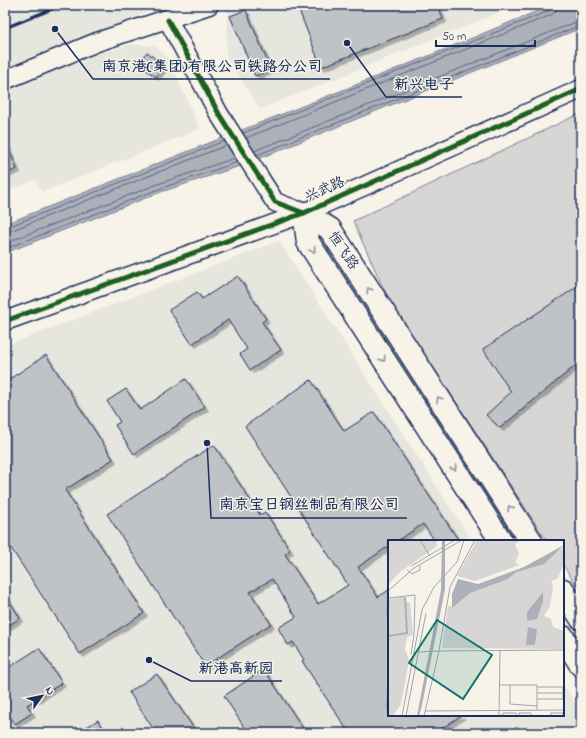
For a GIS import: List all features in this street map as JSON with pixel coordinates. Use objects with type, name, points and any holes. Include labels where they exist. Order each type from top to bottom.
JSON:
[{"type":"main road","name":"恒飞路","points":[[304,213],[308,242],[500,540]]},
{"type":"main road","name":"恒飞路","points":[[304,213],[330,229],[530,540]]},
{"type":"main road","points":[[564,592],[581,618]]},
{"type":"main road","points":[[564,639],[581,665]]},
{"type":"street","points":[[5,80],[97,42],[168,20],[209,5]]},
{"type":"street","points":[[168,20],[219,114],[275,202],[304,213]]},
{"type":"street","name":"兴武路","points":[[5,322],[304,213],[581,89]]},
{"type":"shaded area","points":[[9,5],[164,5],[5,70],[5,7]]},
{"type":"shaded area","points":[[224,5],[518,5],[260,109],[226,56],[228,13]]},
{"type":"shaded area","points":[[133,44],[155,46],[168,58],[200,129],[42,192],[35,180],[5,192],[5,88],[77,60]]},
{"type":"shaded area","points":[[581,113],[581,593],[564,567],[564,540],[546,540],[388,298],[353,221]]},
{"type":"shaded area","points":[[279,241],[471,540],[388,540],[388,716],[564,716],[564,686],[581,712],[581,733],[5,733],[5,346]]},
{"type":"water","points":[[552,5],[581,5],[581,28],[243,165],[161,192],[5,253],[5,224],[426,57]]},
{"type":"building","points":[[297,5],[438,5],[443,19],[321,67]]},
{"type":"building","points":[[246,10],[271,70],[255,76],[230,16]]},
{"type":"building","points":[[147,52],[164,66],[156,77],[138,63]]},
{"type":"building","points":[[5,140],[17,169],[5,174]]},
{"type":"building","points":[[238,276],[266,319],[262,322],[281,350],[250,370],[240,354],[247,349],[228,320],[192,344],[169,310],[197,292],[202,299]]},
{"type":"building","points":[[581,284],[581,361],[500,428],[486,415],[511,392],[483,349]]},
{"type":"building","points":[[46,355],[113,459],[65,490],[144,613],[80,654],[5,539],[5,382]]},
{"type":"building","points":[[186,379],[205,407],[134,454],[115,425],[120,422],[107,401],[126,389],[140,410]]},
{"type":"building","points":[[311,380],[344,431],[374,412],[458,540],[434,540],[423,524],[399,540],[388,540],[388,547],[358,567],[378,597],[388,591],[388,716],[460,716],[435,733],[349,733],[302,661],[304,660],[293,642],[288,645],[278,628],[296,617],[272,579],[250,592],[271,624],[205,666],[107,514],[214,445],[260,515],[265,512],[281,536],[290,550],[285,554],[318,604],[348,585],[245,426]]},
{"type":"building","points":[[5,594],[20,618],[5,628]]},
{"type":"building","points":[[39,648],[62,683],[27,705],[32,713],[15,724],[5,709],[5,670]]},
{"type":"building","points":[[264,669],[306,733],[248,733],[224,696]]},
{"type":"building","points":[[157,674],[197,733],[156,733],[129,692]]},
{"type":"building","points":[[98,720],[106,733],[77,733]]},
{"type":"railway","points":[[5,28],[62,5]]},
{"type":"cycle path","points":[[168,20],[219,114],[275,202],[304,213]]},
{"type":"cycle path","points":[[5,321],[304,213],[581,89]]},
{"type":"place","name":"南京港(集团)有限公司铁路分公司","points":[[55,29]]},
{"type":"place","name":"新兴电子","points":[[347,43]]},
{"type":"place","name":"南京宝日钢丝制品有限公司","points":[[207,443]]},
{"type":"place","name":"新港高新园","points":[[149,660]]}]
